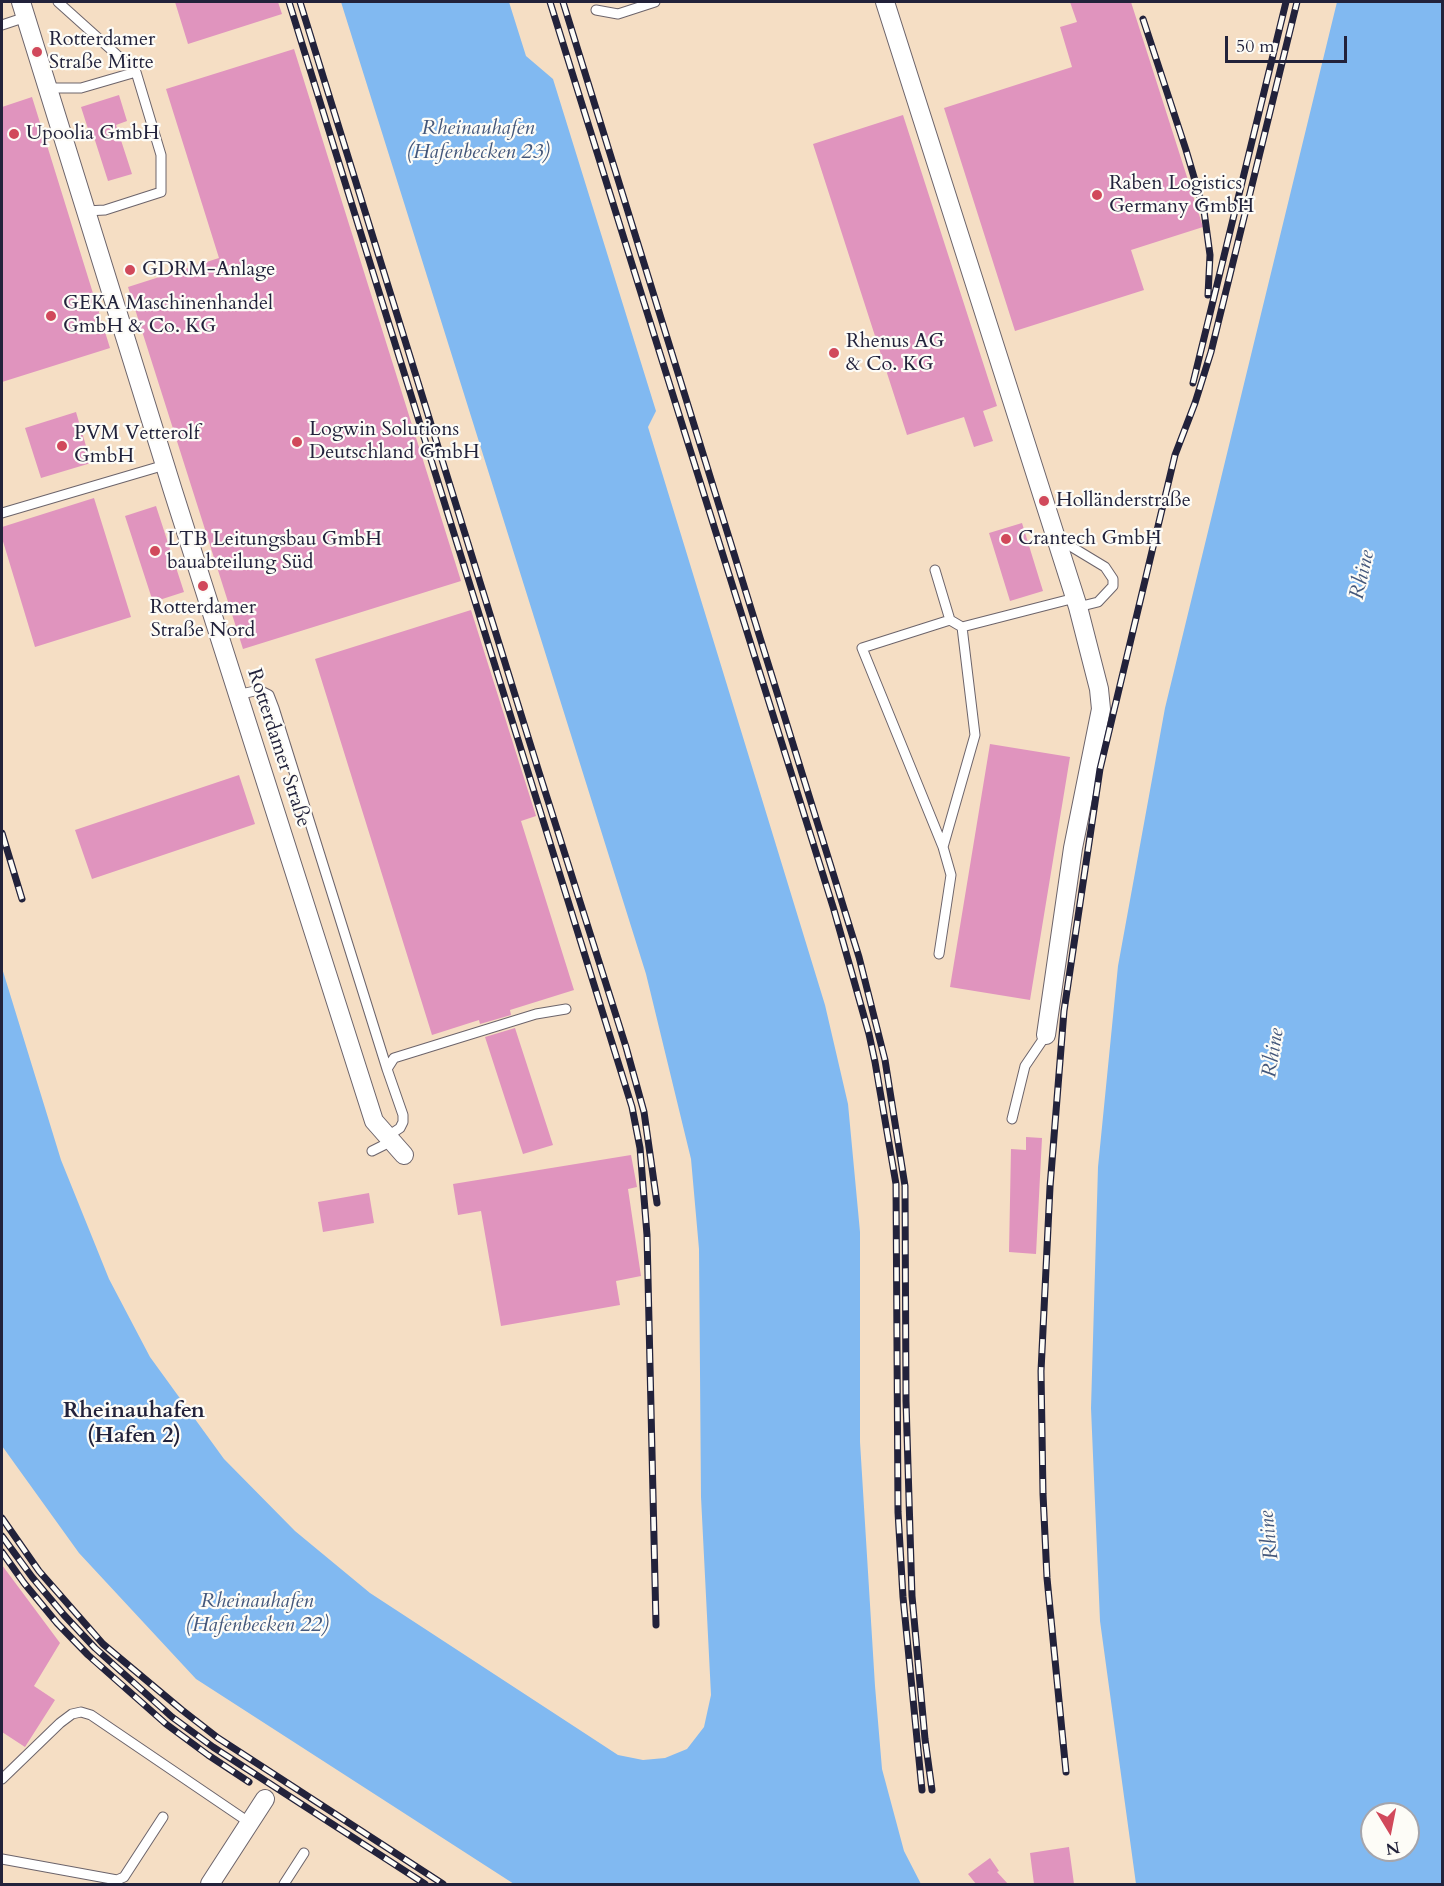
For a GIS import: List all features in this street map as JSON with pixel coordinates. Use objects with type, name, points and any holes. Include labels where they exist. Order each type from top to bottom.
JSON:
[{"type":"street","points":[[885,2],[1056,537],[1099,689],[1101,709],[1073,848],[1046,1035]]},
{"type":"street","name":"Rotterdamer Straße","points":[[24,9],[237,695],[374,1121],[395,1144]]},
{"type":"street","points":[[210,1884],[265,1799]]},
{"type":"lane","points":[[58,2],[136,72],[161,155],[160,192],[105,210],[86,211]]},
{"type":"lane","points":[[596,10],[618,14],[655,2]]},
{"type":"lane","points":[[2,26],[24,9]]},
{"type":"lane","points":[[48,88],[81,87],[136,72]]},
{"type":"lane","points":[[2,513],[165,465]]},
{"type":"lane","points":[[934,570],[950,620],[962,627],[1076,603],[1098,602],[1113,586],[1113,579],[1105,567],[1056,537]]},
{"type":"lane","points":[[939,954],[951,875],[943,846],[862,648],[950,620]]},
{"type":"lane","points":[[943,846],[975,735],[962,627]]},
{"type":"lane","points":[[237,695],[259,690],[269,695],[403,1115],[403,1122],[395,1144],[372,1151]]},
{"type":"lane","points":[[387,1069],[394,1059],[425,1048],[536,1014],[566,1009]]},
{"type":"lane","points":[[1012,1119],[1025,1066],[1046,1035]]},
{"type":"lane","points":[[2,1779],[60,1723],[72,1714],[81,1712],[91,1715],[250,1823]]},
{"type":"lane","points":[[2,1859],[117,1880],[124,1878],[163,1817]]},
{"type":"lane","points":[[284,1884],[304,1853]]},
{"type":"water","name":"Rheinauhafen (Hafenbecken 23)","points":[[341,2],[509,2],[526,56],[553,79],[656,411],[648,427],[825,1005],[848,1104],[860,1232],[860,1442],[882,1769],[904,1851],[921,1884],[514,1884],[196,1679],[79,1553],[2,1446],[2,968],[61,1160],[109,1279],[150,1357],[224,1459],[295,1531],[370,1593],[618,1755],[643,1760],[665,1758],[687,1749],[704,1727],[711,1695],[701,1497],[699,1249],[691,1159],[646,974]]},
{"type":"water","name":"Rhine","points":[[1337,2],[1442,2],[1442,1884],[1136,1884],[1100,1621],[1091,1408],[1098,1167],[1118,966],[1165,708]]},
{"type":"building","points":[[175,2],[278,2],[282,14],[188,44]]},
{"type":"building","points":[[1070,2],[1131,2],[1203,227],[1131,250],[1144,290],[1015,331],[944,108],[1072,67],[1060,27],[1077,22]]},
{"type":"building","name":"Logwin Solutions Deutschland GmbH","points":[[294,49],[461,581],[243,649],[128,287],[219,258],[166,89]]},
{"type":"building","points":[[119,95],[127,121],[116,125],[132,174],[108,181],[92,131],[89,132],[81,107]]},
{"type":"building","points":[[32,97],[110,348],[2,382],[2,107]]},
{"type":"building","points":[[903,115],[997,406],[983,411],[993,441],[974,447],[964,417],[907,435],[813,144]]},
{"type":"building","points":[[76,412],[91,463],[41,478],[25,428]]},
{"type":"building","points":[[94,498],[131,617],[35,647],[2,538],[2,527]]},
{"type":"building","points":[[156,506],[184,592],[153,602],[125,516]]},
{"type":"building","points":[[1022,523],[1043,591],[1010,601],[989,533]]},
{"type":"building","points":[[471,610],[536,816],[521,821],[574,990],[510,1010],[511,1015],[480,1024],[479,1020],[432,1035],[315,659]]},
{"type":"building","points":[[990,744],[1070,757],[1030,1000],[950,987]]},
{"type":"building","points":[[239,775],[255,824],[92,879],[75,830]]},
{"type":"building","points":[[515,1028],[553,1145],[523,1154],[485,1037]]},
{"type":"building","points":[[1026,1137],[1042,1138],[1036,1254],[1009,1252],[1011,1149],[1026,1150]]},
{"type":"building","points":[[631,1155],[637,1187],[628,1189],[641,1276],[616,1281],[620,1305],[501,1326],[481,1211],[458,1215],[453,1184]]},
{"type":"building","points":[[369,1193],[374,1223],[323,1232],[318,1202]]},
{"type":"building","points":[[2,1565],[60,1643],[34,1686],[55,1700],[25,1747],[2,1732]]},
{"type":"building","points":[[1069,1847],[1074,1884],[1034,1884],[1030,1853]]},
{"type":"building","points":[[990,1858],[999,1871],[997,1872],[1008,1884],[976,1884],[968,1874]]},
{"type":"railway","points":[[289,2],[632,1107],[640,1148],[647,1235],[656,1625]]},
{"type":"railway","points":[[300,2],[626,1047],[644,1112],[657,1203]]},
{"type":"railway","points":[[550,2],[834,910],[875,1062],[896,1184],[898,1512],[903,1597],[922,1790]]},
{"type":"railway","points":[[563,2],[859,957],[885,1060],[905,1186],[906,1401],[912,1596],[932,1790]]},
{"type":"railway","points":[[1193,383],[1286,2]]},
{"type":"railway","points":[[1066,1772],[1047,1578],[1041,1371],[1050,1187],[1064,1011],[1100,769],[1175,455],[1211,352],[1297,2]]},
{"type":"railway","points":[[1143,19],[1204,211],[1210,255],[1208,295]]},
{"type":"railway","points":[[2,833],[22,899]]},
{"type":"railway","points":[[2,1518],[39,1571],[103,1644],[182,1710],[218,1738],[443,1884]]},
{"type":"railway","points":[[2,1536],[64,1615],[95,1648],[172,1717],[213,1747],[425,1884]]},
{"type":"railway","points":[[2,1552],[57,1623],[88,1655],[166,1724],[249,1782]]},
{"type":"place","name":"Rotterdamer Straße Mitte","points":[[37,52]]},
{"type":"place","name":"Upoolia GmbH","points":[[14,134]]},
{"type":"place","name":"Raben Logistics Germany GmbH","points":[[1097,195]]},
{"type":"place","name":"GDRM-Anlage","points":[[130,270]]},
{"type":"place","name":"GEKA Maschinenhandel GmbH & Co. KG","points":[[51,316]]},
{"type":"place","name":"Rhenus AG & Co. KG","points":[[834,353]]},
{"type":"place","name":"Logwin Solutions Deutschland GmbH","points":[[297,442]]},
{"type":"place","name":"PVM Vetterolf GmbH","points":[[62,446]]},
{"type":"place","name":"Holländerstraße","points":[[1044,501]]},
{"type":"place","name":"Crantech GmbH","points":[[1006,539]]},
{"type":"place","name":"LTB Leitungsbau GmbH bauabteilung Süd","points":[[155,551]]},
{"type":"place","name":"Rotterdamer Straße Nord","points":[[203,586]]},
{"type":"district","name":"Rheinauhafen (Hafen 2)","points":[[134,1424]]},
{"type":"water label","name":"Rheinauhafen (Hafenbecken 22)","points":[[257,1614]]}]
